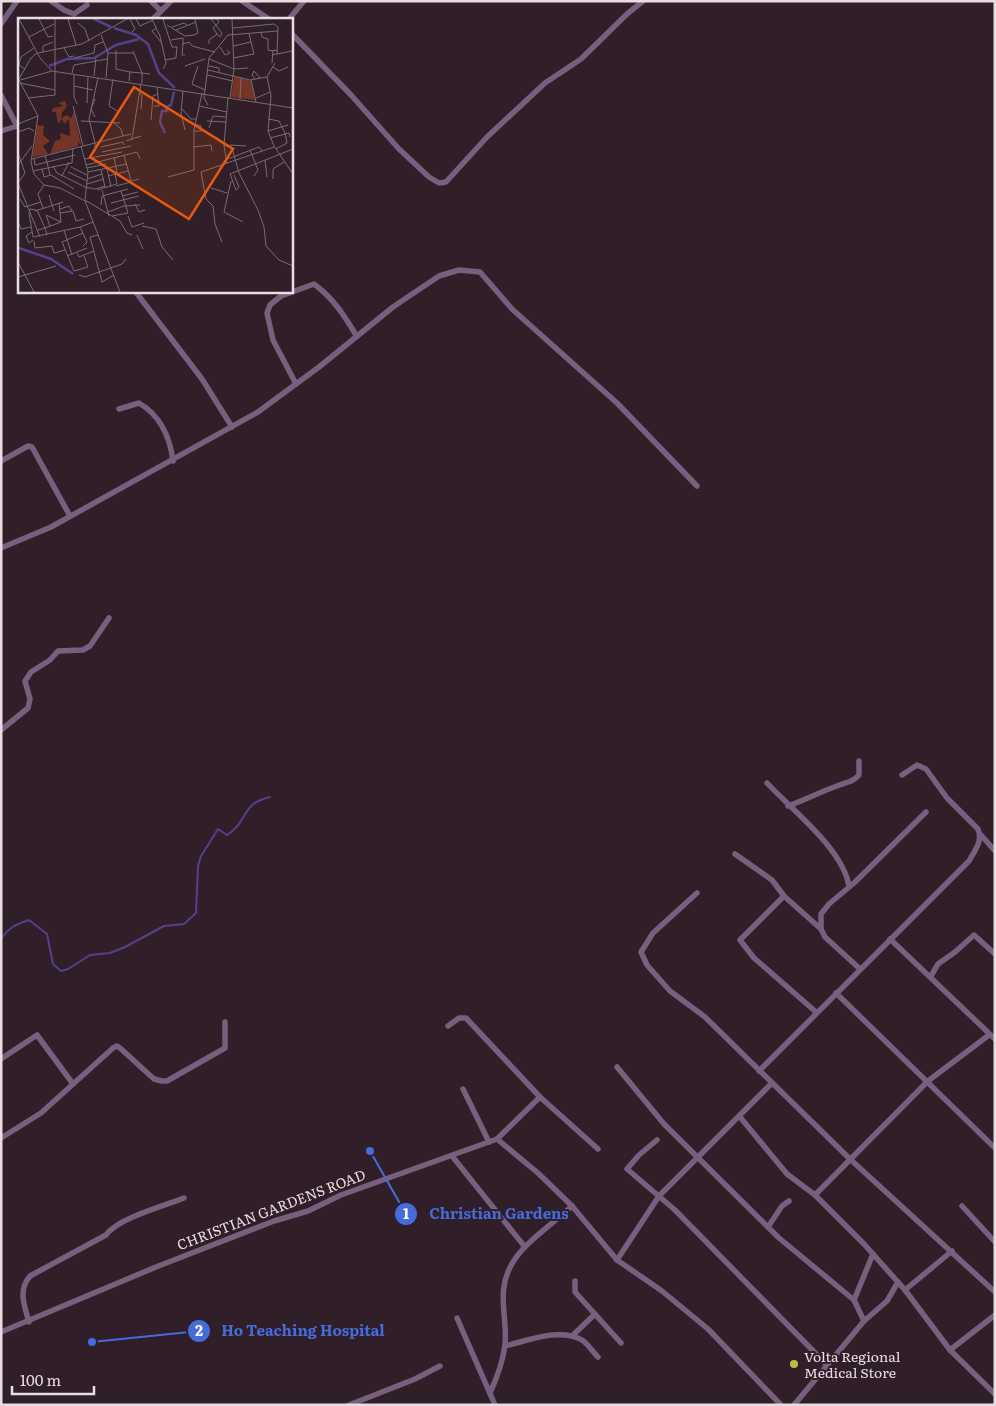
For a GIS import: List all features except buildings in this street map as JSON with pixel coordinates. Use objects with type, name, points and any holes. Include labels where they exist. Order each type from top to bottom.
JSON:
[{"type":"street","points":[[1,24],[17,1]]},
{"type":"street","points":[[51,1],[74,14],[87,5]]},
{"type":"street","points":[[151,1],[161,11]]},
{"type":"street","points":[[154,18],[171,1]]},
{"type":"street","points":[[242,1],[268,18]]},
{"type":"street","points":[[290,18],[304,1]]},
{"type":"street","points":[[292,34],[351,95],[399,149],[439,183],[446,182],[487,137],[546,83],[581,59],[643,1]]},
{"type":"street","points":[[1,95],[18,126],[1,131]]},
{"type":"street","points":[[1,548],[51,527],[258,412],[392,307],[439,276],[459,270],[480,272],[512,309],[617,403],[697,486]]},
{"type":"street","points":[[292,292],[314,284],[327,294],[344,313],[356,335]]},
{"type":"street","points":[[135,292],[202,379],[232,427]]},
{"type":"street","points":[[291,292],[280,296],[270,305],[267,313],[273,340],[296,384]]},
{"type":"street","points":[[119,409],[139,403],[146,407],[165,430],[171,442],[172,461]]},
{"type":"street","points":[[1,461],[28,446],[32,447],[70,516]]},
{"type":"street","points":[[1,730],[28,708],[30,700],[25,681],[31,672],[50,660],[58,651],[83,650],[90,646],[109,618]]},
{"type":"street","points":[[788,806],[853,782],[859,775],[859,761]]},
{"type":"street","points":[[902,775],[917,765],[926,769],[947,798],[978,828],[981,835],[995,851]]},
{"type":"street","points":[[766,783],[813,828],[830,848],[847,876],[849,886]]},
{"type":"street","points":[[821,929],[821,914],[926,812]]},
{"type":"street","points":[[759,1071],[969,861],[981,835]]},
{"type":"street","points":[[734,854],[772,880],[784,896],[821,929],[825,937],[860,969]]},
{"type":"street","points":[[697,893],[653,933],[641,952],[647,965],[670,991],[704,1017],[851,1160],[995,1292]]},
{"type":"street","points":[[784,896],[740,940],[754,958],[816,1012]]},
{"type":"street","points":[[931,976],[938,964],[956,952],[974,935],[995,954]]},
{"type":"street","points":[[890,939],[995,1039]]},
{"type":"street","points":[[836,993],[995,1148]]},
{"type":"street","points":[[448,1026],[459,1018],[466,1018],[540,1097],[598,1150]]},
{"type":"street","points":[[1,1138],[41,1113],[117,1046],[149,1072],[154,1079],[168,1081],[225,1048],[226,1022]]},
{"type":"street","points":[[1,1059],[37,1035],[73,1084]]},
{"type":"street","points":[[814,1195],[928,1081],[989,1035]]},
{"type":"street","points":[[617,1067],[664,1124],[768,1227],[810,1266],[854,1300],[864,1321]]},
{"type":"street","points":[[617,1260],[659,1196],[772,1083]]},
{"type":"street","points":[[463,1089],[489,1142]]},
{"type":"street","points":[[540,1097],[497,1140],[538,1173],[572,1206],[617,1260],[662,1291],[708,1329],[781,1405]]},
{"type":"street","points":[[740,1117],[787,1174],[814,1195],[873,1254],[898,1282],[950,1350],[995,1394]]},
{"type":"street","name":"CHRISTIAN GARDENS ROAD","points":[[1,1332],[192,1253],[274,1221],[308,1211],[340,1195],[497,1140]]},
{"type":"street","points":[[656,1140],[638,1155],[628,1169],[680,1215],[826,1364]]},
{"type":"street","points":[[452,1156],[525,1247]]},
{"type":"street","points":[[28,1322],[22,1293],[23,1284],[30,1276],[106,1235],[110,1229],[123,1222],[184,1198]]},
{"type":"street","points":[[768,1227],[782,1206],[789,1201]]},
{"type":"street","points":[[490,1393],[505,1346],[502,1297],[506,1279],[515,1259],[525,1247],[572,1206]]},
{"type":"street","points":[[962,1206],[995,1242]]},
{"type":"street","points":[[904,1290],[952,1252]]},
{"type":"street","points":[[854,1300],[873,1254]]},
{"type":"street","points":[[575,1281],[574,1291],[621,1343]]},
{"type":"street","points":[[794,1405],[826,1364],[864,1321],[887,1301],[898,1282]]},
{"type":"street","points":[[572,1336],[595,1314]]},
{"type":"street","points":[[950,1350],[995,1315]]},
{"type":"street","points":[[457,1318],[495,1405]]},
{"type":"street","points":[[505,1346],[541,1337],[572,1336],[583,1341],[598,1357]]},
{"type":"street","points":[[349,1405],[415,1380],[440,1366]]},
{"type":"waterway","points":[[1,939],[14,926],[29,920],[47,934],[53,964],[61,971],[68,969],[90,955],[110,953],[125,947],[164,926],[184,924],[196,913],[198,866],[201,856],[218,829],[227,835],[239,824],[249,808],[260,800],[270,797]]},
{"type":"place","name":"Christian Gardens","points":[[370,1151]]},
{"type":"place","name":"Ho Teaching Hospital","points":[[92,1342]]},
{"type":"place","name":"Volta Regional Medical Store","points":[[794,1364]]}]
